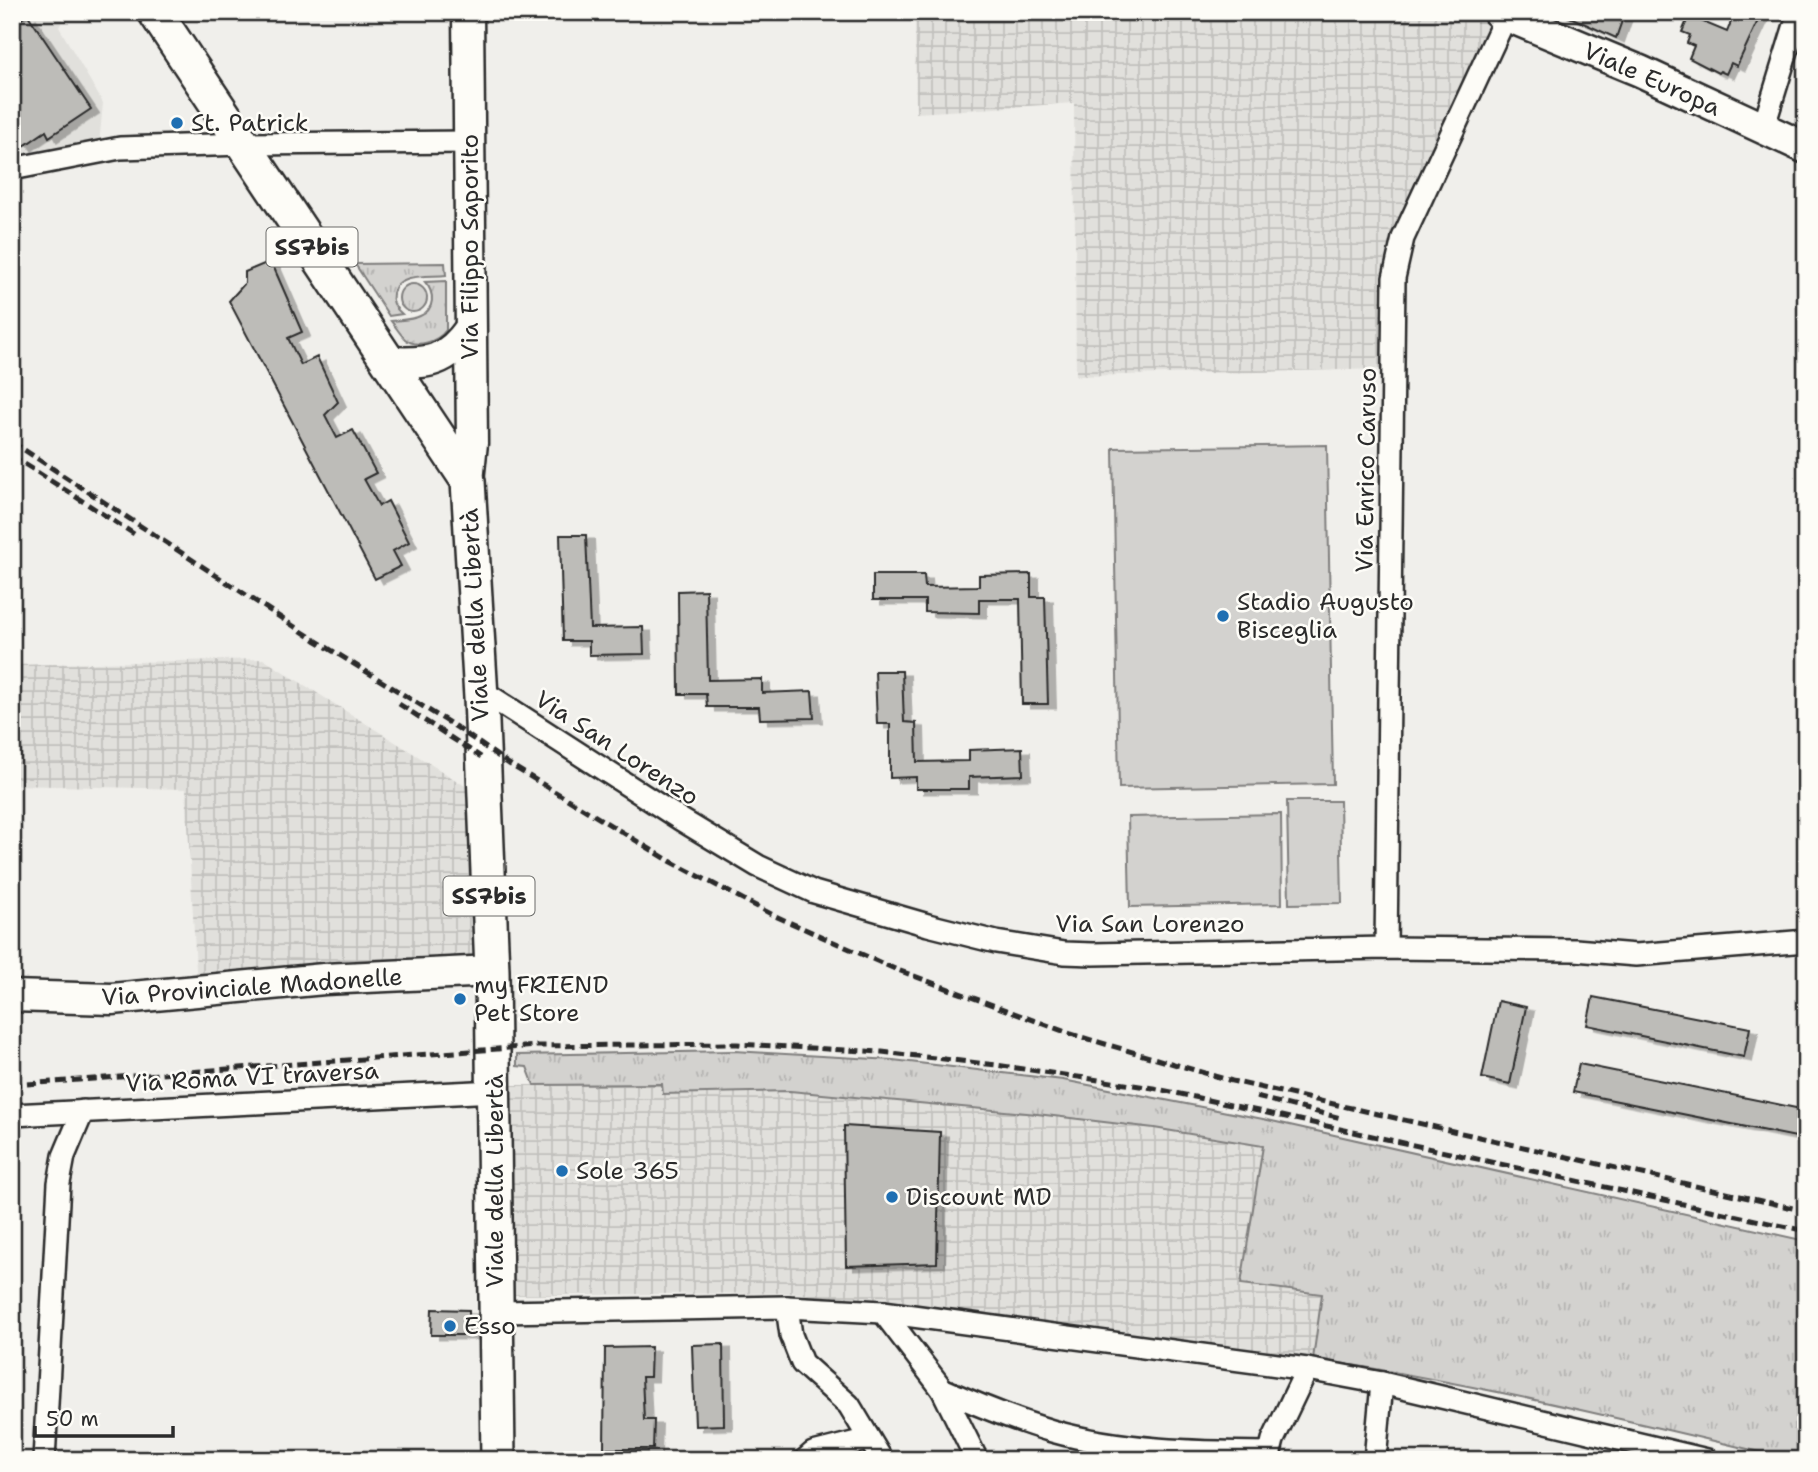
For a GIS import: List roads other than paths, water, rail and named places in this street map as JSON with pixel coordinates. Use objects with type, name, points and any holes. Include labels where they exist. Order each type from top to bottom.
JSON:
[{"type":"main road","name":"Viale della Libertà","points":[[155,12],[468,481],[491,707],[495,1312]]},
{"type":"main road","name":"Via Filippo Saporito","points":[[468,12],[472,443],[468,481]]},
{"type":"main road","name":"Viale Europa","points":[[1515,16],[1806,148]]},
{"type":"main road","points":[[389,362],[418,364],[439,359],[459,345],[470,329]]},
{"type":"main road","name":"Via Provinciale Madonelle","points":[[12,996],[113,999],[324,979],[492,971]]},
{"type":"main road","name":"SS7bis","points":[[495,1312],[498,1460]]},
{"type":"street","points":[[1763,130],[1799,12]]},
{"type":"street","name":"Via Enrico Caruso","points":[[1386,948],[1394,278],[1403,238],[1515,16]]},
{"type":"street","points":[[12,169],[120,148],[469,142]]},
{"type":"street","name":"Via San Lorenzo","points":[[491,707],[758,866],[814,892],[996,942],[1064,953],[1386,948],[1575,950],[1636,955],[1806,942]]},
{"type":"street","name":"Via Roma VI traversa","points":[[12,1115],[495,1091]]},
{"type":"street","points":[[44,1460],[59,1183],[64,1156],[83,1111]]},
{"type":"street","points":[[787,1307],[791,1335],[802,1363],[849,1405],[882,1460]]},
{"type":"street","points":[[495,1312],[787,1307],[883,1312],[1307,1369],[1382,1383],[1707,1460]]},
{"type":"street","points":[[883,1312],[942,1389],[977,1460]]},
{"type":"street","points":[[942,1389],[990,1410],[1053,1432],[1123,1446],[1269,1456],[1273,1440],[1307,1369]]},
{"type":"street","points":[[1375,1460],[1382,1383]]},
{"type":"street","points":[[805,1460],[813,1453],[869,1438]]},
{"type":"railway","points":[[12,442],[315,640],[456,727],[509,764],[670,861],[773,915],[895,969],[1071,1034],[1232,1081],[1806,1211]]},
{"type":"railway","points":[[12,456],[134,534]]},
{"type":"railway","points":[[399,704],[481,757]]},
{"type":"railway","points":[[12,1085],[537,1046],[737,1044],[882,1052],[996,1065],[1153,1088],[1806,1231]]},
{"type":"railway","points":[[1256,1097],[1341,1118]]},
{"type":"place","name":"St. Patrick","points":[[177,123]]},
{"type":"place","name":"Stadio Augusto Bisceglia","points":[[1223,616]]},
{"type":"place","name":"my FRIEND Pet Store","points":[[460,999]]},
{"type":"place","name":"Sole 365","points":[[562,1171]]},
{"type":"place","name":"Discount MD","points":[[892,1197]]},
{"type":"place","name":"Esso","points":[[450,1326]]}]
